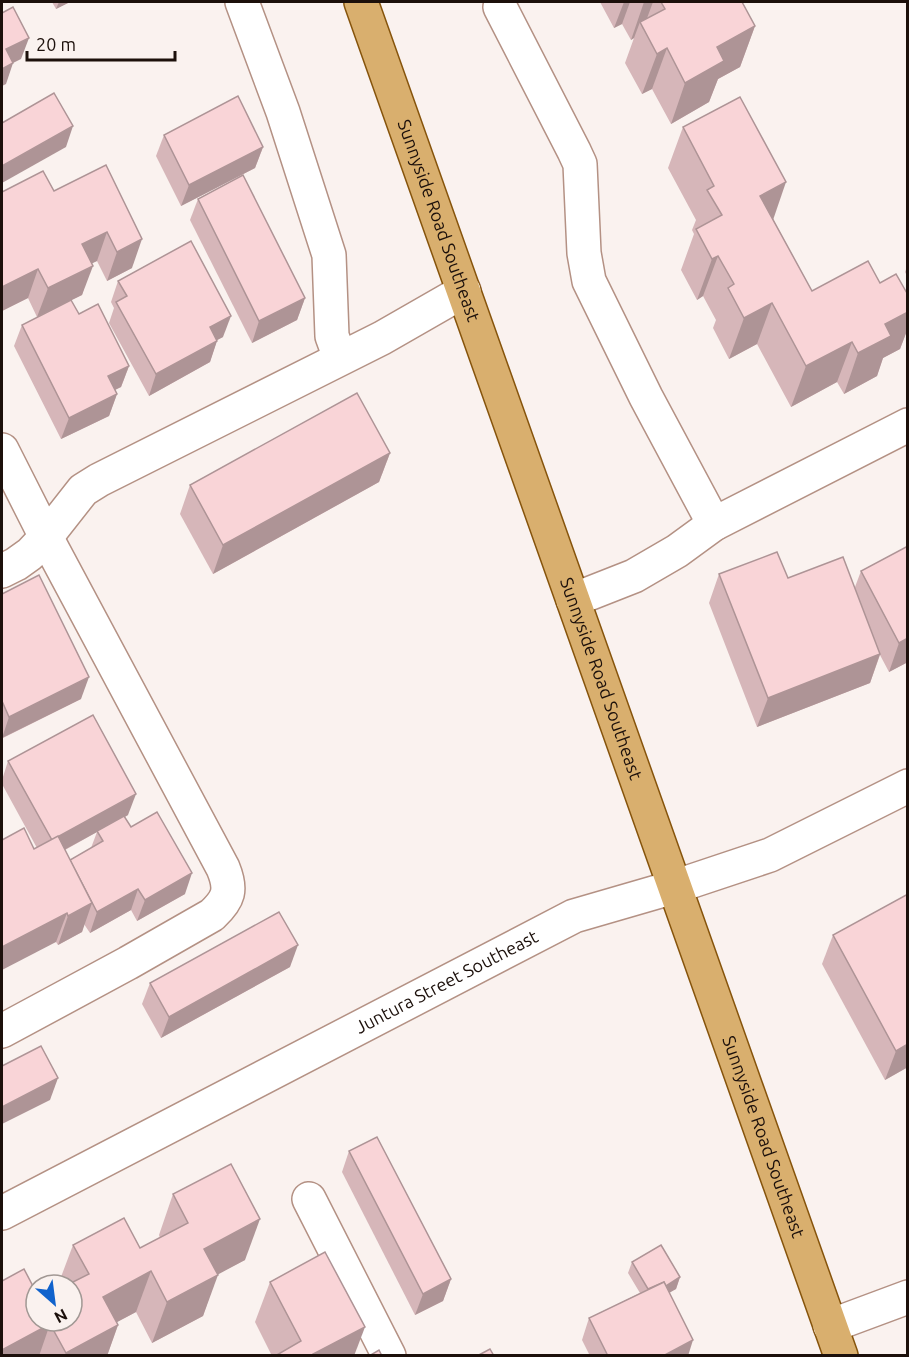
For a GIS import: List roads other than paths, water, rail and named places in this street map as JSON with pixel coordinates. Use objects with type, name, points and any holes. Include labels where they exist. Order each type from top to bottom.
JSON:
[{"type":"main road","name":"Sunnyside Road Southeast","points":[[362,2],[836,1341]]},
{"type":"street","points":[[242,2],[283,112],[329,255],[332,336],[340,358]]},
{"type":"street","points":[[500,7],[580,164],[584,253],[589,281],[646,397],[714,524]]},
{"type":"street","points":[[2,572],[30,554],[83,490],[99,480],[382,338],[464,291]]},
{"type":"street","points":[[573,600],[634,576],[714,524],[908,425]]},
{"type":"street","points":[[2,450],[228,880],[228,891],[223,904],[212,915],[2,1031]]},
{"type":"street","name":"Juntura Street Southeast","points":[[2,1213],[574,916],[674,887],[770,855],[908,786]]},
{"type":"street","points":[[309,1199],[389,1356]]},
{"type":"street","points":[[836,1341],[908,1297]]}]
